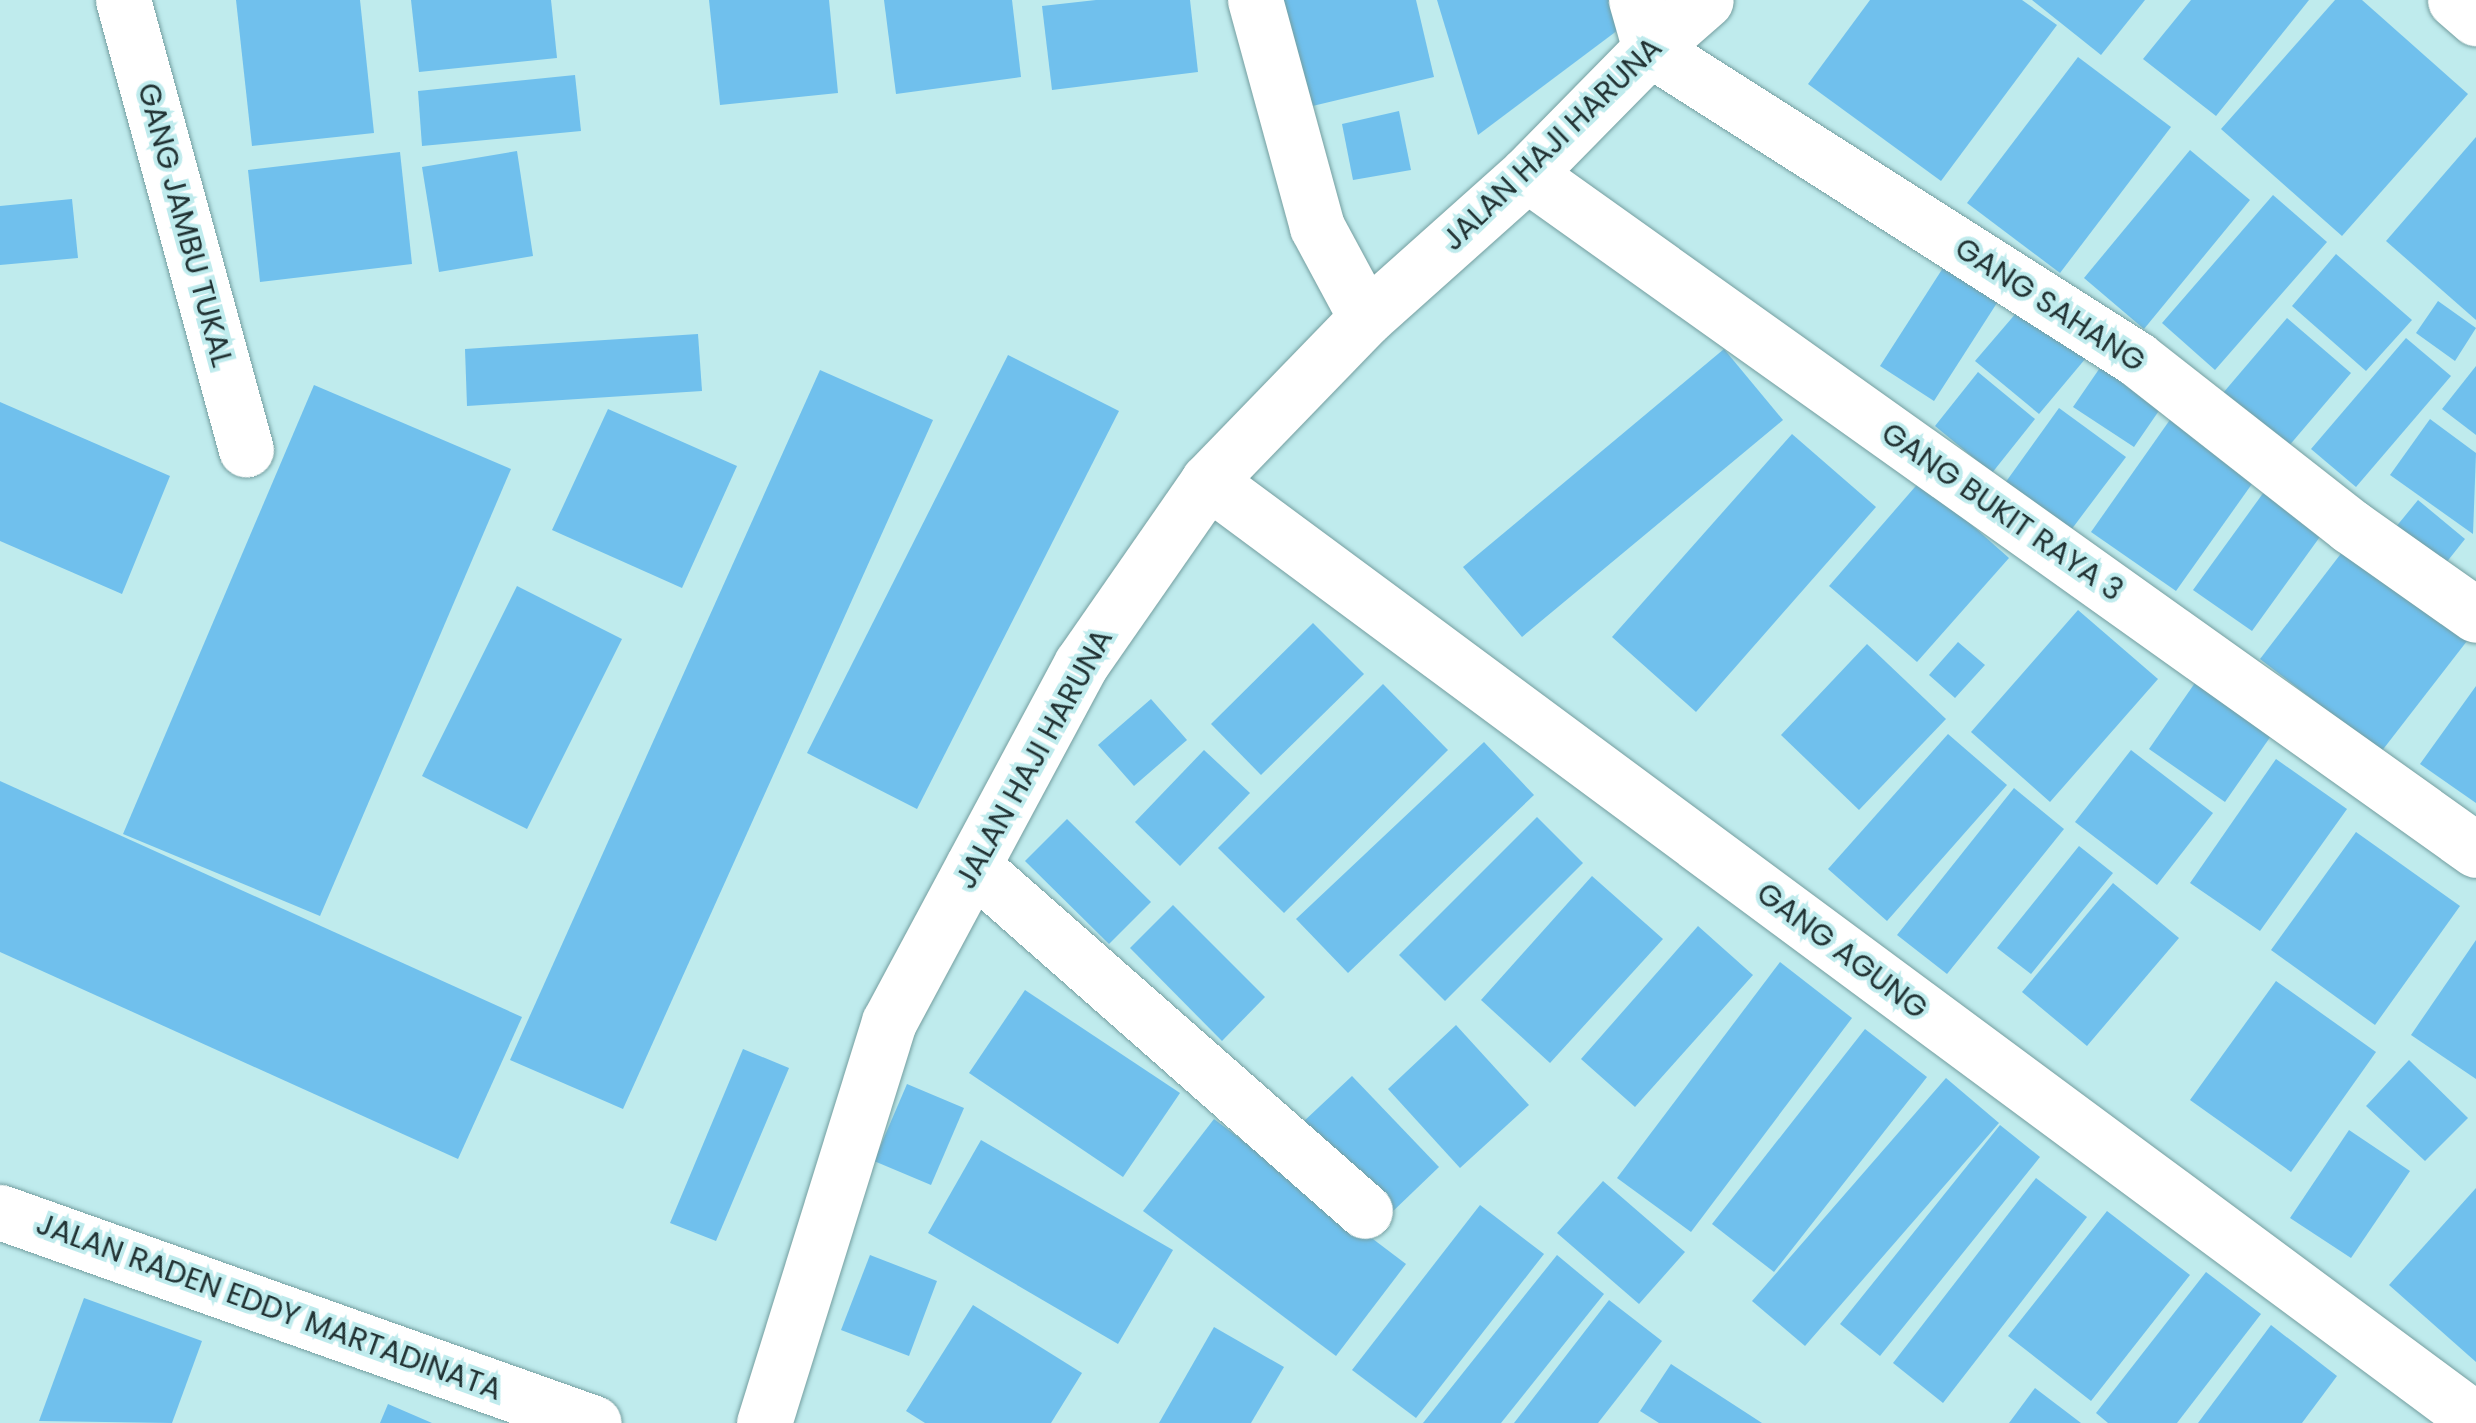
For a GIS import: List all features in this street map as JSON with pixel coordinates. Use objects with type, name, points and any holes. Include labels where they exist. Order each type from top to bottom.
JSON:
[{"type":"street","name":"GANG JAMBU TUKAL","points":[[124,0],[246,449]]},
{"type":"street","points":[[1255,0],[1317,227],[1366,318]]},
{"type":"street","name":"JALAN HAJI HARUNA","points":[[776,1417],[888,1022],[1081,664],[1208,482],[1366,318],[1527,174],[1643,25],[1706,0]]},
{"type":"street","points":[[2454,0],[2476,18]]},
{"type":"street","name":"GANG SAHANG","points":[[1643,25],[2137,359],[2350,526],[2476,615]]},
{"type":"street","name":"GANG BUKIT RAYA 3","points":[[1527,174],[2476,850]]},
{"type":"street","name":"GANG AGUNG","points":[[1208,482],[2476,1420]]},
{"type":"street","points":[[973,866],[1365,1212]]},
{"type":"street","name":"JALAN RADEN EDDY MARTADINATA","points":[[0,1212],[594,1423]]},
{"type":"building","points":[[236,0],[360,0],[374,133],[252,146]]},
{"type":"building","points":[[411,0],[551,0],[557,58],[419,72]]},
{"type":"building","points":[[709,0],[829,0],[838,93],[720,105]]},
{"type":"building","points":[[884,0],[1012,0],[1021,77],[896,94]]},
{"type":"building","points":[[1096,0],[1190,0],[1198,72],[1052,90],[1042,6]]},
{"type":"building","points":[[1276,0],[1416,0],[1434,77],[1300,109]]},
{"type":"building","points":[[1437,0],[1609,0],[1618,30],[1478,135]]},
{"type":"building","points":[[1870,0],[2022,0],[2057,25],[1941,181],[1808,84]]},
{"type":"building","points":[[2032,0],[2145,0],[2101,55]]},
{"type":"building","points":[[2191,0],[2309,0],[2216,116],[2143,59]]},
{"type":"building","points":[[2335,0],[2362,0],[2468,94],[2342,236],[2221,129]]},
{"type":"building","points":[[2078,57],[2171,127],[2060,273],[1967,203]]},
{"type":"building","points":[[575,75],[581,131],[422,146],[418,91]]},
{"type":"building","points":[[1399,111],[1411,170],[1353,180],[1342,124]]},
{"type":"building","points":[[2476,137],[2476,320],[2386,241]]},
{"type":"building","points":[[2190,150],[2250,200],[2144,329],[2084,278]]},
{"type":"building","points":[[517,151],[533,256],[439,272],[422,167]]},
{"type":"building","points":[[400,152],[412,264],[260,282],[248,170]]},
{"type":"building","points":[[2273,195],[2327,242],[2215,370],[2162,323]]},
{"type":"building","points":[[72,199],[78,258],[0,265],[0,206]]},
{"type":"building","points":[[2336,254],[2412,320],[2366,371],[2292,306]]},
{"type":"building","points":[[1950,257],[2004,292],[1934,401],[1880,366]]},
{"type":"building","points":[[2029,298],[2091,352],[2039,414],[1975,361]]},
{"type":"building","points":[[2438,301],[2476,328],[2455,361],[2416,333]]},
{"type":"building","points":[[2287,318],[2351,373],[2288,447],[2223,393]]},
{"type":"building","points":[[698,334],[702,391],[467,406],[465,349]]},
{"type":"building","points":[[2406,338],[2451,376],[2356,487],[2311,449]]},
{"type":"building","points":[[1724,349],[1783,420],[1522,637],[1463,567]]},
{"type":"building","points":[[1008,355],[1119,411],[917,809],[807,753]]},
{"type":"building","points":[[2106,359],[2167,399],[2134,447],[2073,407]]},
{"type":"building","points":[[2476,366],[2476,435],[2442,409]]},
{"type":"building","points":[[820,370],[933,420],[623,1109],[510,1060]]},
{"type":"building","points":[[1978,372],[2035,419],[1992,473],[1935,426]]},
{"type":"building","points":[[314,385],[511,469],[320,916],[123,834]]},
{"type":"building","points":[[0,402],[170,476],[122,594],[0,541]]},
{"type":"building","points":[[2059,408],[2126,457],[2065,538],[2000,490]]},
{"type":"building","points":[[608,409],[737,466],[682,588],[552,530]]},
{"type":"building","points":[[2174,414],[2259,474],[2176,591],[2091,532]]},
{"type":"building","points":[[2430,419],[2476,453],[2473,534],[2390,475]]},
{"type":"building","points":[[1792,434],[1876,507],[1696,712],[1612,637]]},
{"type":"building","points":[[1921,480],[2009,558],[1917,662],[1829,586]]},
{"type":"building","points":[[2269,485],[2327,527],[2252,631],[2193,590]]},
{"type":"building","points":[[2418,500],[2465,539],[2434,578],[2386,539]]},
{"type":"building","points":[[2346,547],[2467,641],[2381,752],[2260,659]]},
{"type":"building","points":[[517,586],[622,639],[527,829],[422,776]]},
{"type":"building","points":[[2078,610],[2158,679],[2050,802],[1971,732]]},
{"type":"building","points":[[1313,623],[1364,674],[1261,775],[1211,724]]},
{"type":"building","points":[[1958,642],[1985,665],[1955,698],[1929,675]]},
{"type":"building","points":[[1867,644],[1946,719],[1859,810],[1781,735]]},
{"type":"building","points":[[2197,680],[2273,733],[2225,802],[2149,749]]},
{"type":"building","points":[[1383,684],[1448,750],[1284,913],[1218,848]]},
{"type":"building","points":[[2476,686],[2476,803],[2420,764]]},
{"type":"building","points":[[1151,699],[1187,740],[1134,786],[1098,745]]},
{"type":"building","points":[[1948,734],[2007,785],[1887,921],[1828,869]]},
{"type":"building","points":[[1484,742],[1534,795],[1348,973],[1296,919]]},
{"type":"building","points":[[1204,750],[1250,793],[1180,866],[1135,822]]},
{"type":"building","points":[[2131,750],[2213,813],[2157,885],[2075,822]]},
{"type":"building","points":[[2276,759],[2347,809],[2260,931],[2190,883]]},
{"type":"building","points":[[0,781],[522,1017],[458,1159],[0,952]]},
{"type":"building","points":[[2014,788],[2064,829],[1947,974],[1897,935]]},
{"type":"building","points":[[1537,817],[1583,863],[1445,1001],[1399,955]]},
{"type":"building","points":[[1067,819],[1151,902],[1109,944],[1025,861]]},
{"type":"building","points":[[2356,832],[2460,906],[2375,1025],[2271,950]]},
{"type":"building","points":[[2079,846],[2113,873],[2031,974],[1997,948]]},
{"type":"building","points":[[1592,876],[1663,939],[1550,1063],[1481,1000]]},
{"type":"building","points":[[2113,883],[2179,938],[2087,1046],[2022,992]]},
{"type":"building","points":[[1173,905],[1265,997],[1222,1041],[1130,948]]},
{"type":"building","points":[[1698,926],[1753,975],[1635,1107],[1581,1059]]},
{"type":"building","points":[[2476,940],[2476,1079],[2411,1035]]},
{"type":"building","points":[[1780,962],[1852,1018],[1691,1232],[1617,1178]]},
{"type":"building","points":[[2276,981],[2376,1052],[2291,1172],[2190,1100]]},
{"type":"building","points":[[1025,990],[1180,1093],[1123,1177],[969,1073]]},
{"type":"building","points":[[1456,1025],[1529,1105],[1460,1168],[1388,1089]]},
{"type":"building","points":[[1865,1029],[1927,1077],[1774,1272],[1712,1224]]},
{"type":"building","points":[[743,1049],[789,1068],[716,1241],[670,1223]]},
{"type":"building","points":[[2409,1060],[2468,1118],[2425,1161],[2366,1106]]},
{"type":"building","points":[[1352,1076],[1439,1167],[1389,1215],[1302,1123]]},
{"type":"building","points":[[1946,1078],[1999,1123],[1805,1346],[1752,1301]]},
{"type":"building","points":[[907,1084],[964,1108],[931,1185],[874,1161]]},
{"type":"building","points":[[1214,1119],[1406,1264],[1336,1356],[1143,1211]]},
{"type":"building","points":[[2000,1125],[2040,1157],[1880,1356],[1840,1324]]},
{"type":"building","points":[[2349,1130],[2410,1171],[2351,1258],[2290,1218]]},
{"type":"building","points":[[981,1140],[1173,1250],[1118,1344],[928,1233]]},
{"type":"building","points":[[2036,1178],[2087,1217],[1943,1403],[1893,1363]]},
{"type":"building","points":[[1603,1181],[1685,1252],[1639,1304],[1557,1233]]},
{"type":"building","points":[[2476,1188],[2476,1362],[2389,1285]]},
{"type":"building","points":[[1480,1205],[1544,1254],[1416,1418],[1352,1370]]},
{"type":"building","points":[[2107,1211],[2190,1275],[2091,1401],[2008,1336]]},
{"type":"building","points":[[870,1255],[937,1281],[909,1356],[841,1330]]},
{"type":"building","points":[[1557,1255],[1604,1294],[1501,1423],[1423,1423]]},
{"type":"building","points":[[2206,1272],[2261,1314],[2177,1423],[2108,1423],[2096,1413]]},
{"type":"building","points":[[84,1298],[202,1341],[172,1423],[39,1421]]},
{"type":"building","points":[[1609,1300],[1662,1341],[1598,1423],[1514,1423]]},
{"type":"building","points":[[973,1305],[1082,1373],[1051,1423],[925,1423],[906,1411]]},
{"type":"building","points":[[2271,1325],[2337,1376],[2302,1423],[2198,1423]]},
{"type":"building","points":[[1214,1327],[1284,1367],[1251,1423],[1159,1423]]},
{"type":"building","points":[[1671,1364],[1762,1423],[1659,1423],[1640,1411]]},
{"type":"building","points":[[2035,1388],[2081,1423],[2009,1423]]},
{"type":"building","points":[[388,1404],[432,1423],[380,1423]]}]
